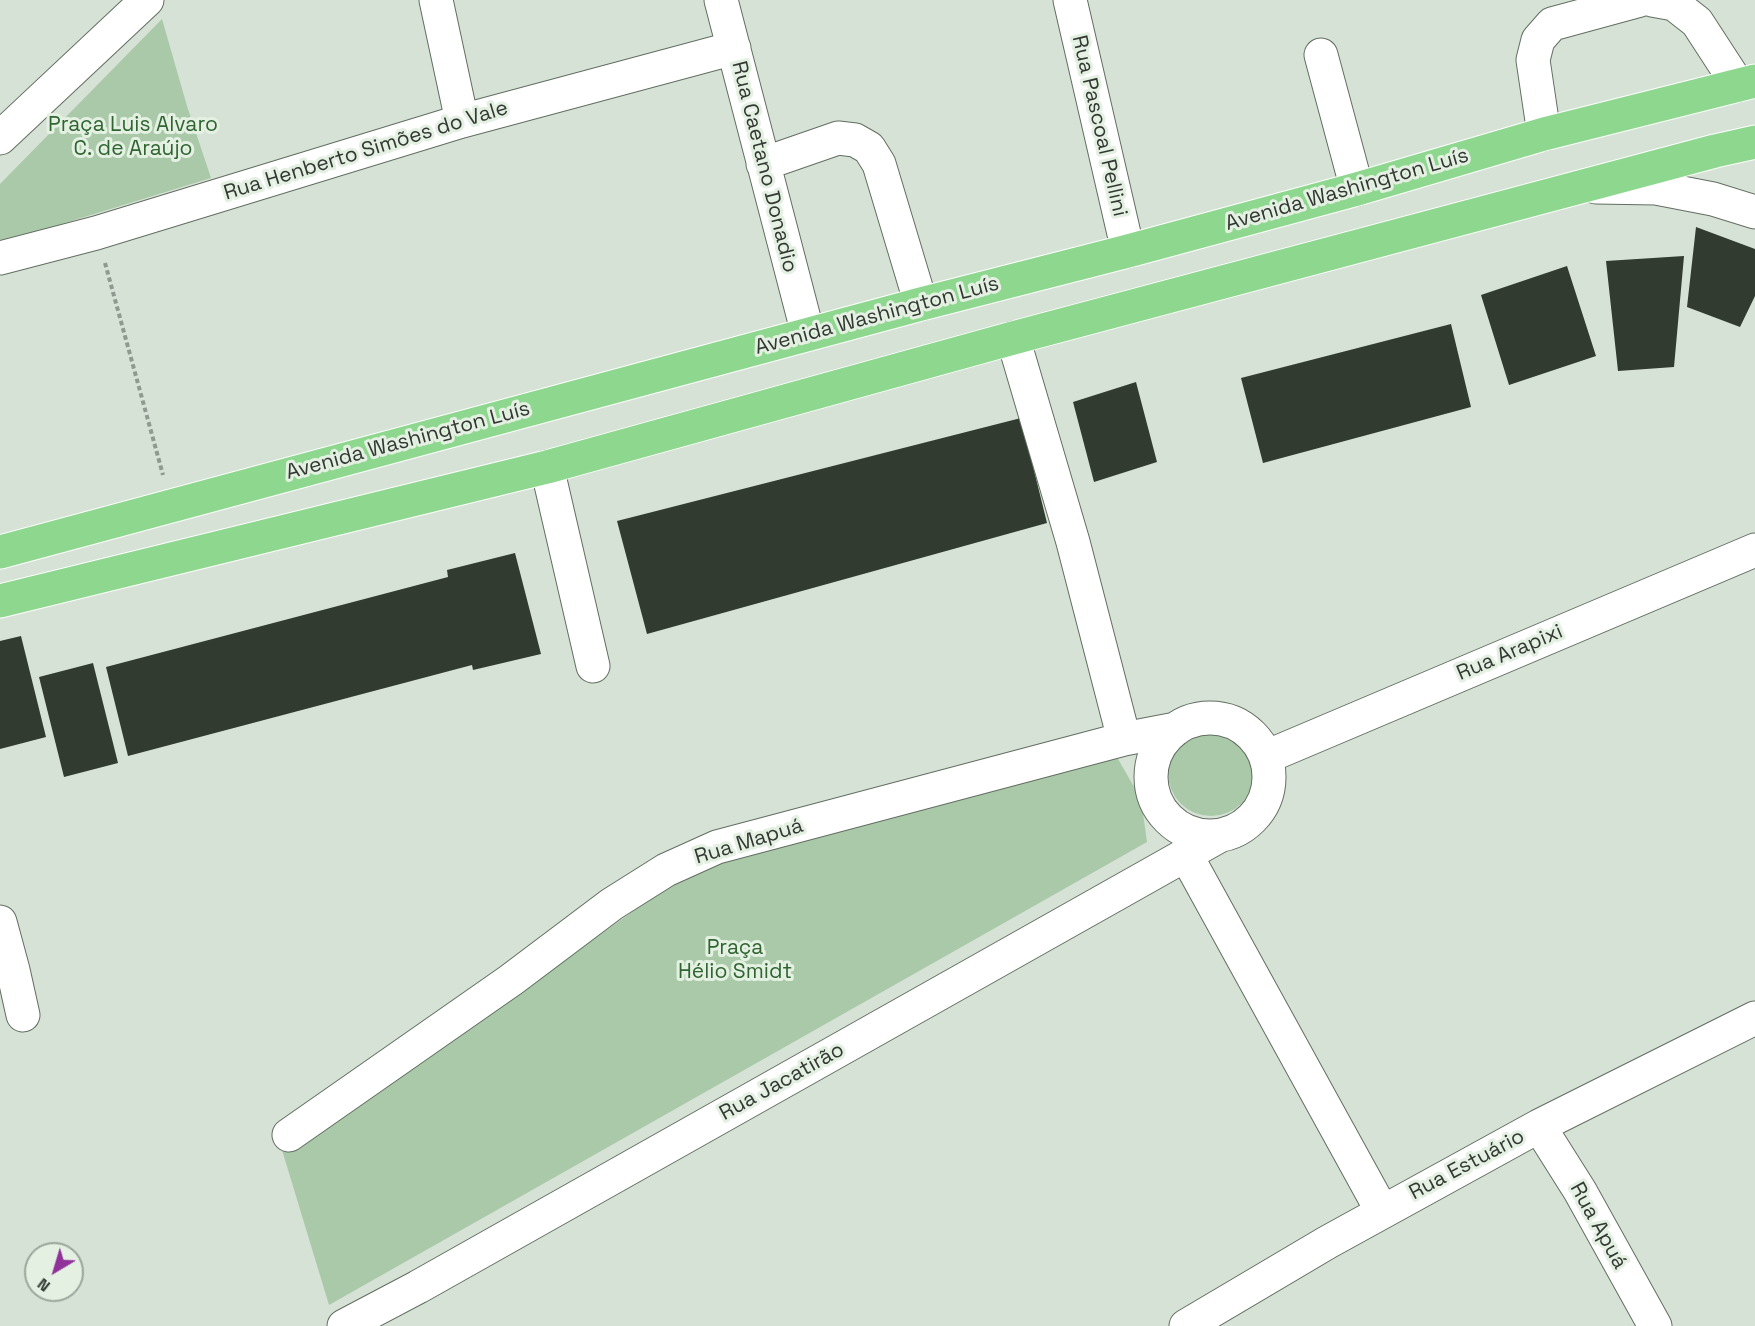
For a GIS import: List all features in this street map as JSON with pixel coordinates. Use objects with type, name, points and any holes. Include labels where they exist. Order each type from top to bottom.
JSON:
[{"type":"highway","name":"Avenida Washington Luís","points":[[0,552],[807,334],[1128,251],[1357,189],[1544,134],[1746,83]]},
{"type":"highway","points":[[0,602],[547,467],[1013,338],[1755,142]]},
{"type":"street","points":[[0,138],[147,0]]},
{"type":"street","points":[[436,0],[462,121]]},
{"type":"street","name":"Rua Caetano Donadio","points":[[721,0],[807,334]]},
{"type":"street","name":"Rua Pascoal Pellini","points":[[1070,0],[1128,251]]},
{"type":"street","points":[[1544,134],[1533,60],[1538,40],[1552,24],[1640,0]]},
{"type":"street","points":[[1652,0],[1674,4],[1697,22],[1746,83]]},
{"type":"street","name":"Rua Henberto Simões do Vale","points":[[0,258],[96,233],[462,121],[734,48]]},
{"type":"street","points":[[1320,56],[1357,189]]},
{"type":"street","points":[[763,164],[838,138],[855,140],[869,148],[879,164],[921,304]]},
{"type":"street","points":[[1579,187],[1656,188],[1713,199],[1755,212]]},
{"type":"street","points":[[1013,338],[1073,542],[1124,739]]},
{"type":"street","points":[[547,467],[593,666]]},
{"type":"street","name":"Rua Arapixi","points":[[1266,757],[1755,550]]},
{"type":"street","points":[[1209,718],[1227,721],[1244,729],[1257,741],[1266,757],[1269,774],[1268,791],[1262,807],[1251,820],[1237,830],[1219,836],[1199,835],[1181,828],[1166,816],[1156,799],[1151,780],[1153,761],[1162,743],[1176,729],[1192,721],[1209,718]]},
{"type":"street","name":"Rua Mapuá","points":[[289,1135],[511,980],[612,904],[666,870],[717,847],[1124,739],[1176,729]]},
{"type":"street","name":"Rua Jacatirão","points":[[344,1326],[418,1287],[1219,836]]},
{"type":"street","points":[[1186,855],[1382,1211]]},
{"type":"street","points":[[0,922],[23,1015]]},
{"type":"street","name":"Rua Estuário","points":[[1186,1326],[1382,1211],[1539,1126],[1755,1018]]},
{"type":"street","name":"Rua Apuá","points":[[1539,1126],[1580,1191],[1655,1326]]},
{"type":"path","points":[[96,233],[171,505]]},
{"type":"green space","name":"Praça Luis Alvaro C. de Araújo","points":[[162,19],[211,178],[0,243],[0,184]]},
{"type":"green space","points":[[1211,730],[1235,737],[1247,749],[1254,773],[1247,797],[1235,809],[1211,816],[1187,809],[1175,797],[1168,773],[1175,749],[1187,737]]},
{"type":"green space","name":"Praça Hélio Smidt","points":[[1114,752],[1141,799],[1147,842],[329,1305],[282,1150],[481,1020],[692,869]]},
{"type":"building","points":[[1696,227],[1755,249],[1755,296],[1740,327],[1687,307]]},
{"type":"building","points":[[1684,256],[1674,367],[1618,371],[1606,261]]},
{"type":"building","points":[[1567,266],[1596,356],[1509,385],[1481,295]]},
{"type":"building","points":[[1451,324],[1471,407],[1263,463],[1241,378]]},
{"type":"building","points":[[1136,382],[1157,462],[1094,482],[1073,402]]},
{"type":"building","points":[[1021,418],[1047,523],[647,634],[617,521]]},
{"type":"building","points":[[515,553],[541,654],[473,670],[472,665],[128,756],[106,667],[448,577],[447,570]]},
{"type":"building","points":[[21,636],[46,737],[0,749],[0,641]]},
{"type":"building","points":[[93,663],[118,763],[64,777],[39,677]]}]
